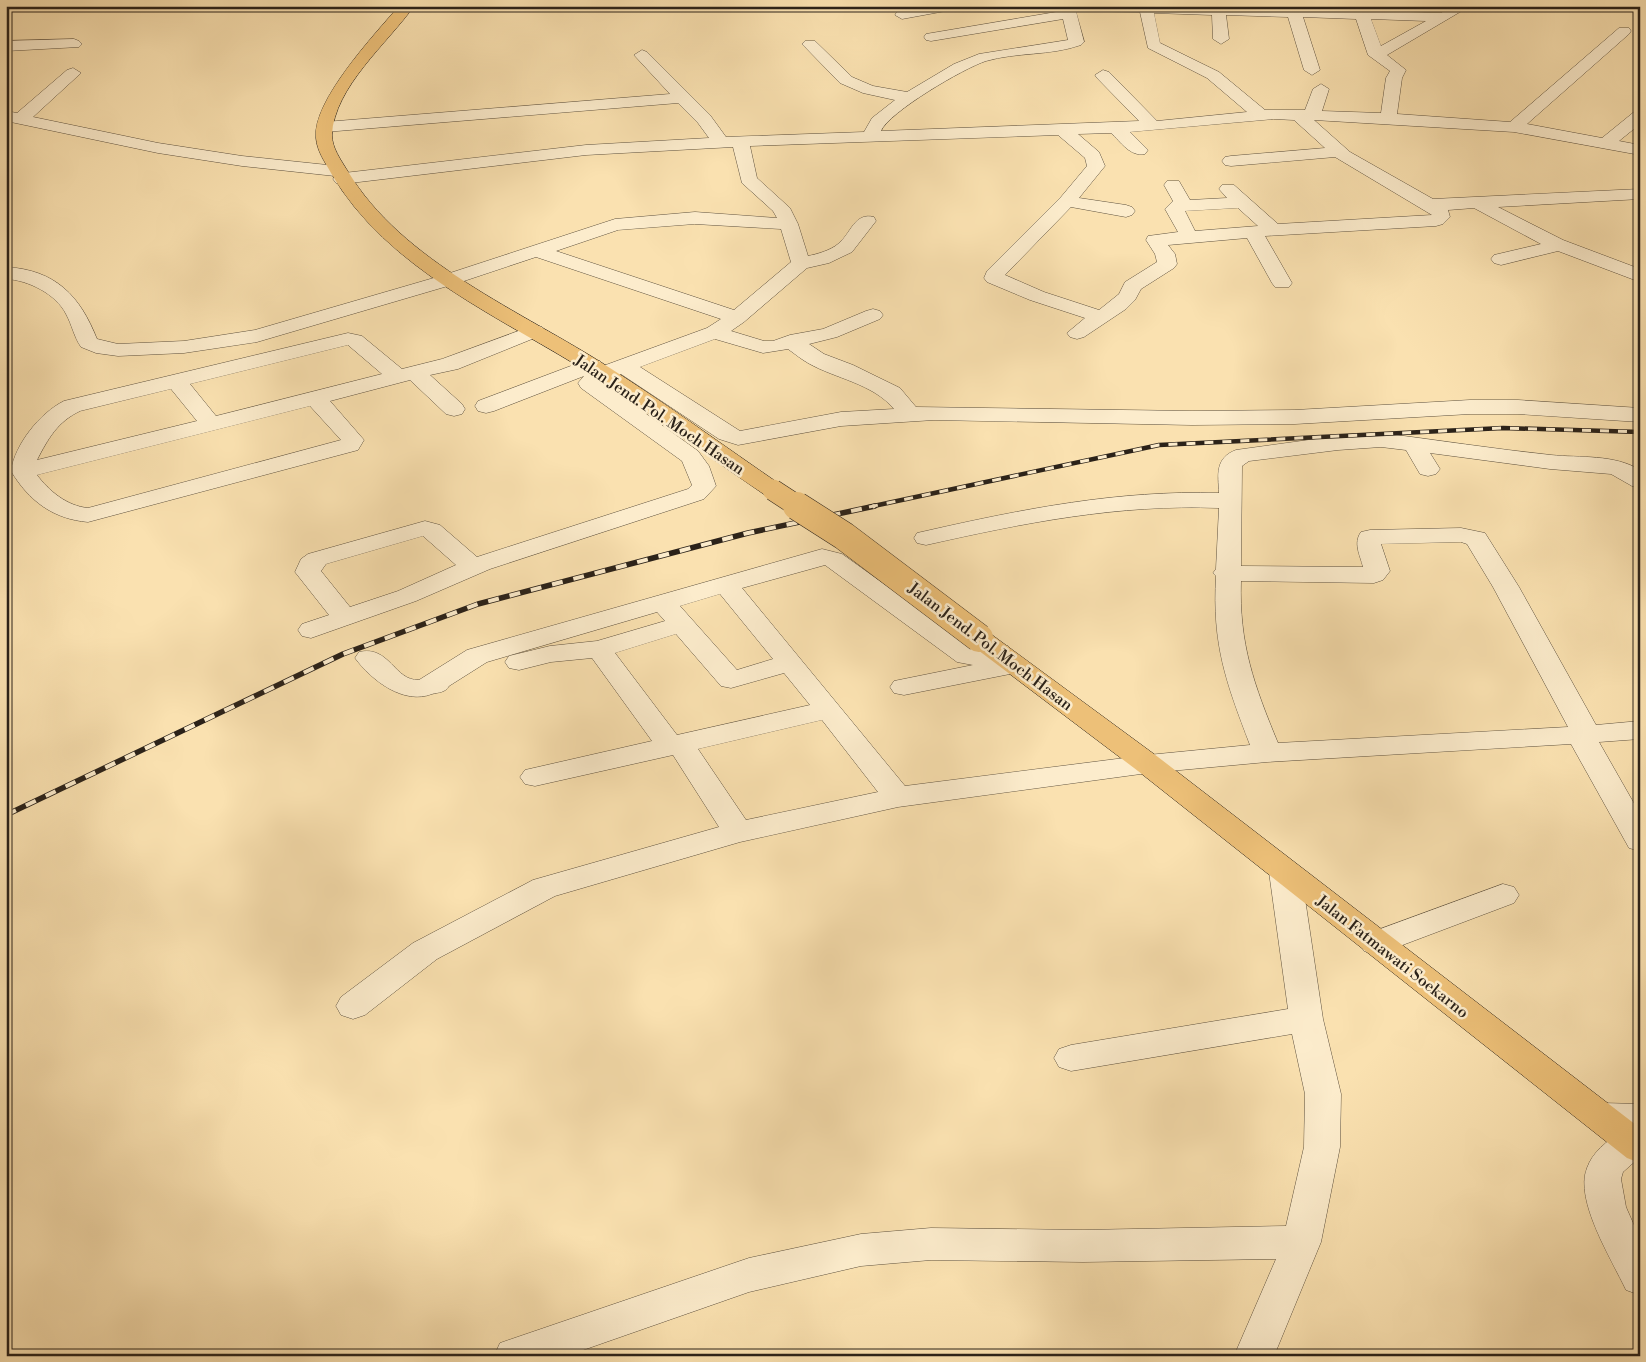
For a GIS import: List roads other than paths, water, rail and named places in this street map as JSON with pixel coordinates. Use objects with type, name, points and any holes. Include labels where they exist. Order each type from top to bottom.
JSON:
[{"type":"main road","name":"Jalan Jend. Pol. Moch Hasan","points":[[407,6],[364,56],[338,96],[325,127],[325,145],[339,175],[353,197],[377,222],[450,279],[534,331],[606,368],[773,490],[844,536],[993,653],[1148,764]]},
{"type":"main road","name":"Jalan Fatmawati Soekarno","points":[[1148,764],[1602,1117]]},
{"type":"street","points":[[902,15],[951,6]]},
{"type":"street","points":[[1146,8],[1153,45],[1213,75],[1262,115]]},
{"type":"street","points":[[875,137],[872,130],[874,124],[908,97],[979,58],[1074,43],[1077,40],[1068,9]]},
{"type":"street","points":[[931,36],[1068,9],[1218,9],[1362,14],[1384,11],[1454,10]]},
{"type":"street","points":[[1218,9],[1220,39]]},
{"type":"street","points":[[1376,55],[1454,10]]},
{"type":"street","points":[[1294,13],[1312,70]]},
{"type":"street","points":[[1362,14],[1376,55],[1398,70],[1394,78],[1388,118]]},
{"type":"street","points":[[1514,127],[1624,31]]},
{"type":"street","points":[[6,46],[74,44]]},
{"type":"street","points":[[810,44],[846,80],[869,90],[908,97]]},
{"type":"street","points":[[642,55],[704,119],[720,142]]},
{"type":"street","points":[[10,117],[73,73]]},
{"type":"street","points":[[1103,75],[1153,126]]},
{"type":"street","points":[[1305,115],[1321,89]]},
{"type":"street","points":[[325,127],[682,98]]},
{"type":"street","points":[[10,117],[158,148],[339,175],[586,150],[720,142],[1153,126],[1262,115],[1388,118],[1514,127],[1607,142],[1640,150]]},
{"type":"street","points":[[1077,333],[1119,305],[1128,296],[1132,286],[1161,270],[1167,264],[1165,254],[1155,240],[1439,219],[1441,213],[1430,205],[1367,171],[1338,152],[1305,115]]},
{"type":"street","points":[[1607,142],[1640,116]]},
{"type":"street","points":[[1434,121],[1457,141]]},
{"type":"street","points":[[1115,127],[1139,150]]},
{"type":"street","points":[[1062,129],[1096,161],[1096,166],[1067,201],[994,275],[994,278],[1037,296],[1101,317]]},
{"type":"street","points":[[741,142],[750,183],[780,208],[789,224],[801,263]]},
{"type":"street","points":[[1231,161],[1338,152]]},
{"type":"street","points":[[1173,186],[1182,200],[1183,206]]},
{"type":"street","points":[[1228,190],[1274,230]]},
{"type":"street","points":[[1430,205],[1640,194]]},
{"type":"street","points":[[1067,201],[1126,212]]},
{"type":"street","points":[[1190,238],[1174,209],[1177,206],[1243,202]]},
{"type":"street","points":[[1478,202],[1505,220],[1557,246],[1640,276]]},
{"type":"street","points":[[6,273],[31,277],[58,294],[76,312],[88,343],[96,347],[118,350],[184,347],[450,279],[615,225],[652,220],[695,218],[789,224]]},
{"type":"street","points":[[486,406],[714,332],[737,318],[801,263],[822,259],[845,248],[867,221]]},
{"type":"street","points":[[1253,232],[1282,283]]},
{"type":"street","points":[[1501,259],[1557,246]]},
{"type":"street","points":[[538,251],[737,318]]},
{"type":"street","points":[[714,332],[763,347],[830,333],[874,315]]},
{"type":"street","points":[[23,471],[212,425],[406,374],[478,354],[534,331]]},
{"type":"street","points":[[315,398],[352,440],[350,445],[88,515],[70,511],[38,493],[23,471],[24,463],[50,417],[57,411],[348,339],[355,340],[454,409]]},
{"type":"street","points":[[790,341],[816,359],[845,370],[892,394],[910,414]]},
{"type":"street","points":[[606,368],[726,434],[738,438],[841,419],[910,414],[1294,417],[1470,407],[1518,407],[1640,415]]},
{"type":"street","points":[[311,630],[408,596],[473,567],[696,494],[702,490],[704,486],[698,465],[690,456],[588,384],[606,368]]},
{"type":"street","points":[[177,382],[212,425]]},
{"type":"street","points":[[1266,753],[1241,686],[1231,647],[1227,614],[1226,573],[1231,501],[1230,466],[1234,459],[1244,455],[1368,440],[1413,443],[1557,463],[1619,468],[1640,481]]},
{"type":"street","points":[[1413,443],[1428,469]]},
{"type":"street","points":[[926,538],[1009,519],[1114,503],[1159,500],[1231,501]]},
{"type":"street","points":[[345,618],[308,572],[310,564],[317,559],[425,528],[431,530],[473,567]]},
{"type":"street","points":[[1226,573],[1374,575],[1377,570],[1369,544],[1370,536],[1461,535],[1476,538],[1506,587],[1640,841]]},
{"type":"street","points":[[419,690],[436,682],[477,656],[726,585],[806,560],[822,557],[834,559],[967,656],[993,653]]},
{"type":"street","points":[[726,585],[898,798]]},
{"type":"street","points":[[663,603],[682,624],[719,684],[790,662]]},
{"type":"street","points":[[369,658],[410,690],[419,690],[550,654],[599,649],[682,624]]},
{"type":"street","points":[[599,649],[675,745],[738,832]]},
{"type":"street","points":[[904,687],[993,653]]},
{"type":"street","points":[[535,777],[828,710]]},
{"type":"street","points":[[353,1006],[392,974],[425,951],[544,888],[738,832],[898,798],[1148,764],[1266,753],[1584,735],[1640,730]]},
{"type":"street","points":[[1254,1356],[1302,1242],[1322,1148],[1323,1094],[1306,1019],[1285,872]]},
{"type":"street","points":[[1376,943],[1503,895]]},
{"type":"street","points":[[1071,1058],[1306,1019]]},
{"type":"street","points":[[1602,1117],[1638,1136],[1605,1168],[1602,1181],[1604,1200],[1640,1278]]},
{"type":"street","points":[[514,1356],[749,1275],[861,1250],[931,1244],[1083,1246],[1302,1242]]},
{"type":"railway","points":[[869,507],[1159,445],[1503,428],[1640,432]]},
{"type":"railway","points":[[6,815],[343,654],[478,604],[748,533],[875,506]]}]
